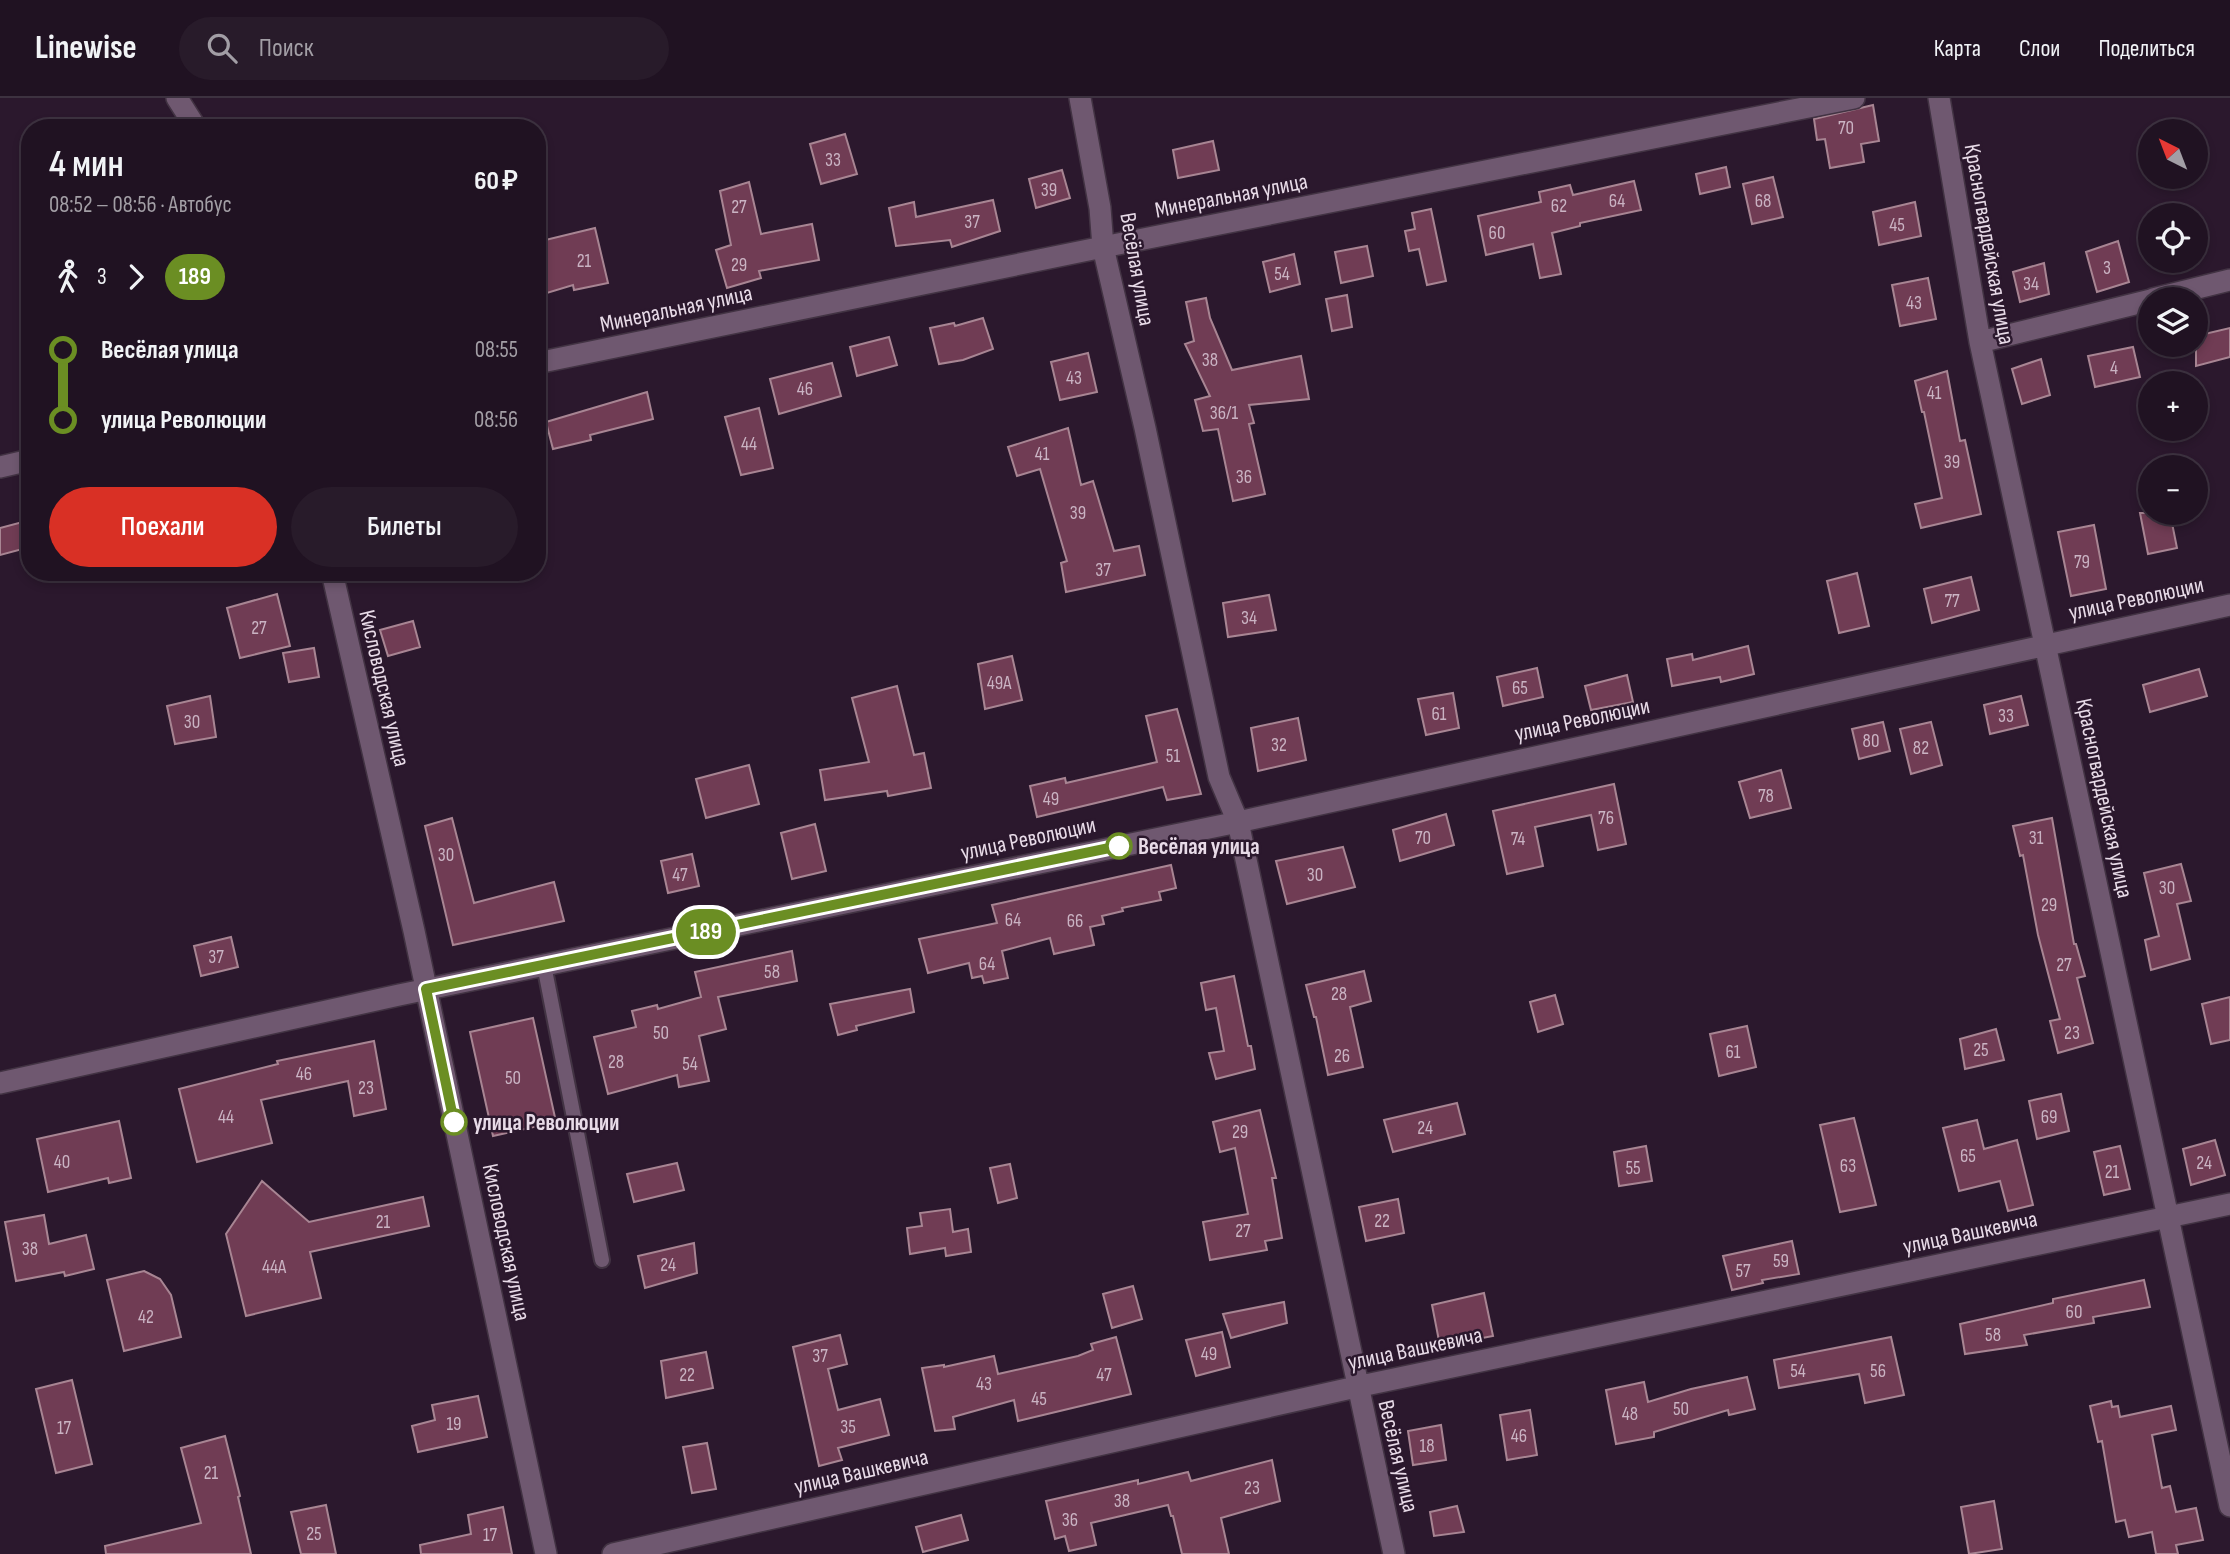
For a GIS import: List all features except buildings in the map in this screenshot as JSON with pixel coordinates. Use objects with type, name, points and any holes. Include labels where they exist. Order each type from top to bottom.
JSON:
[{"type":"street","points":[[177,98],[190,119]]},
{"type":"street","name":"Весёлая улица","points":[[1080,98],[1100,208],[1103,247],[1145,428],[1219,777],[1238,821],[1356,1387],[1394,1554]]},
{"type":"street","name":"Минеральная улица","points":[[546,361],[1854,98]]},
{"type":"street","name":"Красногвардейская улица","points":[[1939,98],[1980,342],[2230,1506]]},
{"type":"street","points":[[2203,287],[2230,280]]},
{"type":"street","points":[[1980,342],[2138,303]]},
{"type":"street","points":[[0,467],[21,462]]},
{"type":"street","name":"Кисловодская улица","points":[[334,581],[426,989],[547,1554]]},
{"type":"street","name":"улица Революции","points":[[0,1083],[426,989],[1238,821],[2230,605]]},
{"type":"street","name":"улица Вашкевича","points":[[613,1554],[1356,1387],[2230,1204]]},
{"type":"lane","points":[[544,965],[602,1260]]},
{"type":"bus line","name":"189","points":[[454,1122],[426,989],[1119,846]]},
{"type":"place","name":"Весёлая улица","points":[[1119,846]]},
{"type":"place","name":"улица Революции","points":[[454,1122]]}]
